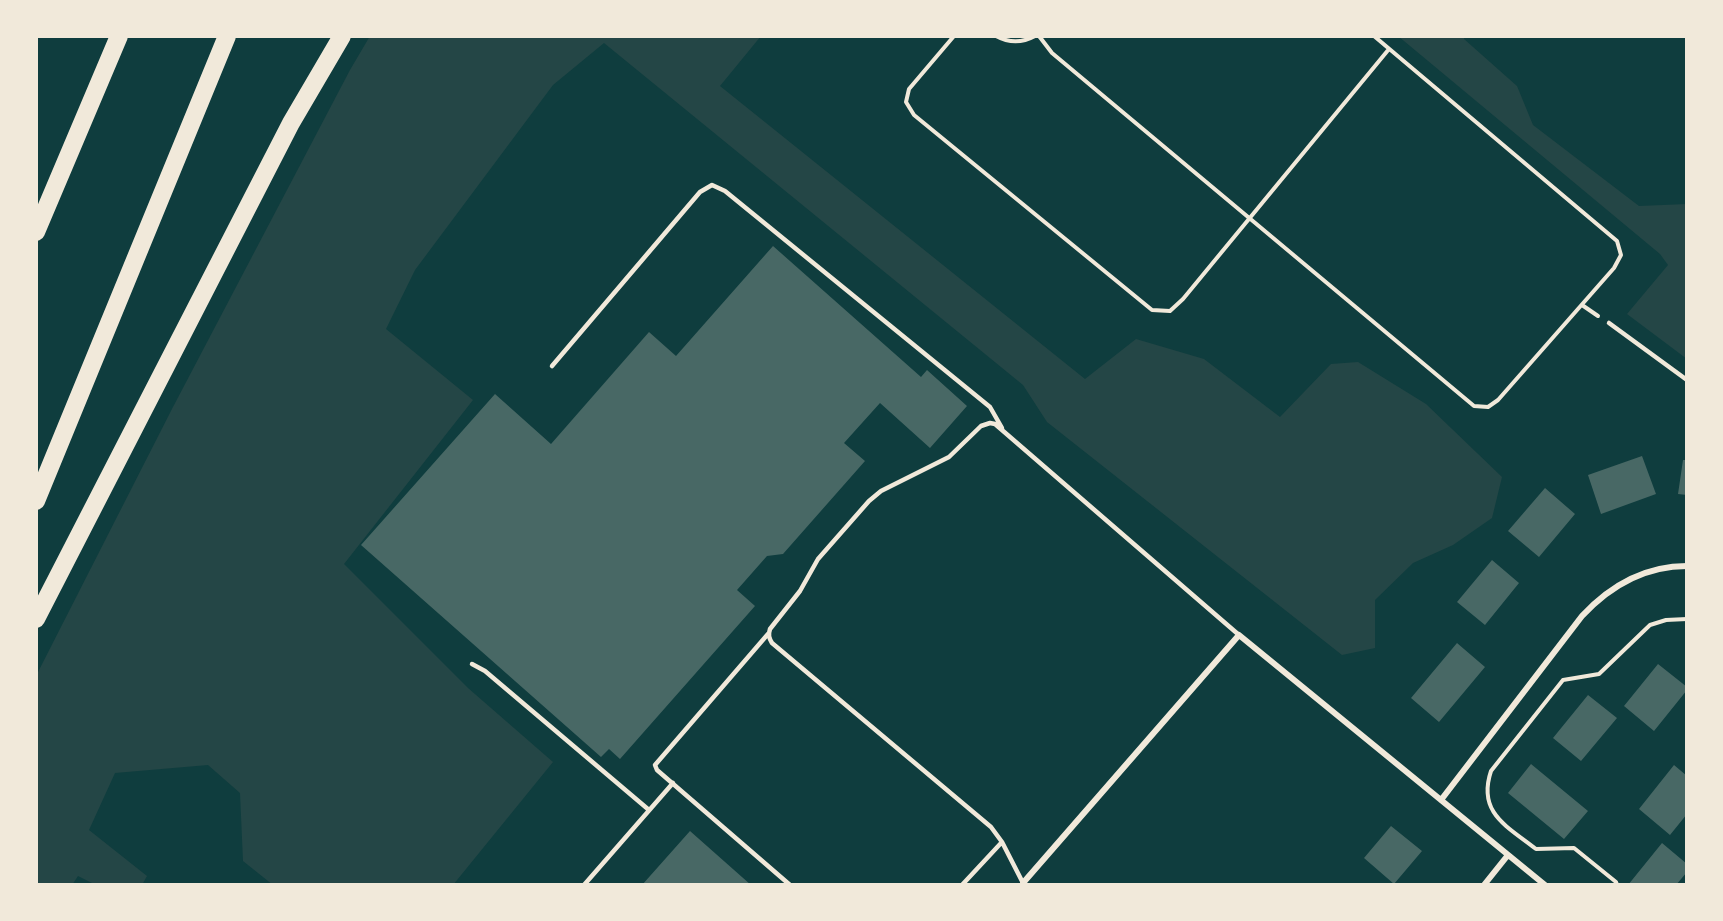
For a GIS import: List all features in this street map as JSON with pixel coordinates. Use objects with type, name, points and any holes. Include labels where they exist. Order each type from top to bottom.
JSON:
[{"type":"highway","points":[[36,232],[119,36]]},
{"type":"highway","points":[[36,501],[227,36]]},
{"type":"highway","points":[[36,620],[291,123],[342,36]]},
{"type":"street","points":[[1441,800],[1595,602],[1614,587],[1635,576],[1661,568],[1687,566]]},
{"type":"street","points":[[1023,884],[1239,634],[1545,885]]},
{"type":"street","points":[[1484,885],[1508,855]]},
{"type":"lane","points":[[552,366],[700,192],[712,185],[725,191],[990,407],[1003,430]]},
{"type":"lane","points":[[1609,323],[1687,380]]},
{"type":"lane","points":[[790,885],[657,770],[655,765],[657,760],[768,634],[800,591],[818,559],[869,501],[881,491],[949,457],[981,426],[990,423],[1003,430],[1239,634]]},
{"type":"lane","points":[[768,634],[772,643],[984,821],[1002,842],[1023,884]]},
{"type":"lane","points":[[472,664],[485,671],[649,810]]},
{"type":"lane","points":[[584,885],[673,783]]},
{"type":"lane","points":[[962,885],[1002,842]]},
{"type":"path","points":[[954,36],[909,89],[906,102],[914,115],[1152,310],[1170,311],[1183,299],[1389,49]]},
{"type":"path","points":[[996,36],[1007,42],[1028,40],[1037,36],[1052,53],[1474,406],[1488,407],[1498,400],[1614,268],[1621,255],[1617,242],[1374,36]]},
{"type":"path","points":[[1617,885],[1574,848],[1536,849],[1499,819],[1490,807],[1486,794],[1487,782],[1491,771],[1563,680],[1599,674],[1650,625],[1665,620],[1687,619]]},
{"type":"shaded area","points":[[370,36],[761,36],[720,86],[1085,379],[1136,339],[1204,359],[1280,417],[1331,364],[1358,362],[1426,404],[1502,477],[1492,518],[1453,545],[1413,563],[1375,600],[1375,648],[1342,655],[1047,422],[1023,385],[604,43],[553,85],[415,270],[386,329],[473,400],[344,564],[468,688],[553,762],[453,885],[273,885],[243,861],[240,793],[208,765],[115,773],[89,830],[147,876],[142,885],[96,885],[78,876],[72,885],[36,885],[36,676],[173,407]]},
{"type":"shaded area","points":[[1398,36],[1464,36],[1464,39],[1517,86],[1533,125],[1639,206],[1687,204],[1687,359],[1627,314],[1668,265],[1660,254]]},
{"type":"building","points":[[773,246],[921,377],[927,370],[967,406],[930,448],[880,403],[844,443],[865,461],[783,554],[767,556],[737,590],[755,606],[620,759],[609,749],[601,757],[361,545],[495,394],[551,444],[649,332],[676,356]]},
{"type":"building","points":[[1642,456],[1656,494],[1601,514],[1588,475]]},
{"type":"building","points":[[1683,460],[1687,460],[1687,495],[1678,494]]},
{"type":"building","points":[[1545,488],[1575,514],[1539,557],[1508,531]]},
{"type":"building","points":[[1492,560],[1519,583],[1485,625],[1457,602]]},
{"type":"building","points":[[1457,643],[1485,667],[1439,722],[1411,698]]},
{"type":"building","points":[[1658,664],[1687,687],[1687,690],[1654,731],[1624,706]]},
{"type":"building","points":[[1588,695],[1617,718],[1581,761],[1553,738]]},
{"type":"building","points":[[1531,764],[1588,811],[1564,839],[1508,793]]},
{"type":"building","points":[[1674,765],[1687,776],[1687,814],[1670,835],[1639,809]]},
{"type":"building","points":[[1391,826],[1422,851],[1394,884],[1364,858]]},
{"type":"building","points":[[690,831],[751,885],[642,885]]},
{"type":"building","points":[[1662,843],[1687,864],[1687,872],[1676,885],[1628,885]]}]
